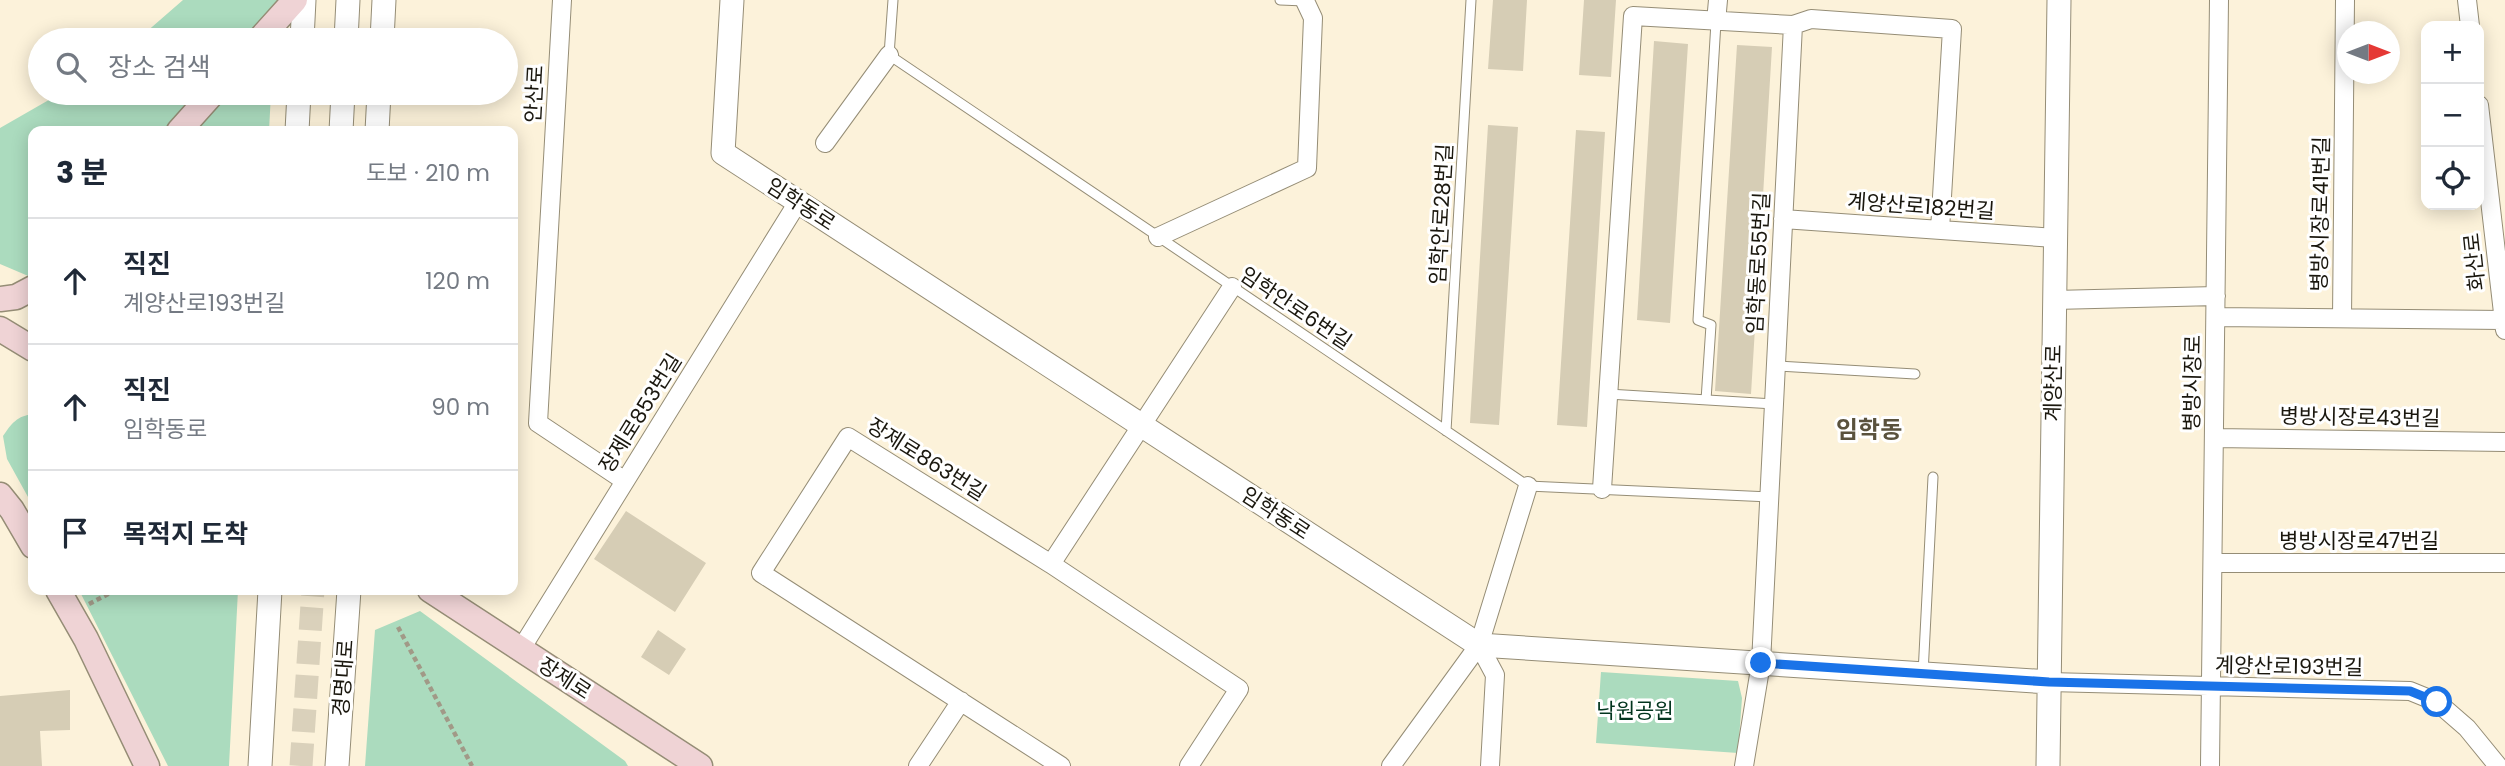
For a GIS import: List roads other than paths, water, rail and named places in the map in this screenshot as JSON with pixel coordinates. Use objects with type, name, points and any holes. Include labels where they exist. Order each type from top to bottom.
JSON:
[{"type":"main road","points":[[270,28],[295,0]]},
{"type":"main road","points":[[183,126],[202,105]]},
{"type":"main road","points":[[0,299],[16,297],[28,291]]},
{"type":"main road","points":[[0,329],[28,346]]},
{"type":"main road","points":[[0,495],[28,537]]},
{"type":"main road","points":[[61,595],[86,639],[147,766]]},
{"type":"main road","name":"장제로","points":[[438,595],[700,766]]},
{"type":"street","points":[[303,28],[304,0]]},
{"type":"street","points":[[347,28],[348,0]]},
{"type":"street","points":[[383,28],[384,0]]},
{"type":"street","name":"안산로","points":[[562,0],[538,423],[625,481]]},
{"type":"street","name":"임학동로","points":[[732,0],[723,153],[1479,645],[2049,682]]},
{"type":"street","points":[[1716,22],[1718,0]]},
{"type":"street","name":"계양산로","points":[[2048,766],[2059,0]]},
{"type":"street","name":"병방시장로","points":[[2210,766],[2219,0]]},
{"type":"street","name":"병방시장로41번길","points":[[2342,318],[2346,0]]},
{"type":"street","points":[[2467,0],[2469,21]]},
{"type":"street","points":[[1158,237],[1307,168],[1313,18],[1305,1]]},
{"type":"street","points":[[1602,489],[1633,16],[1793,25],[1811,19],[1952,29],[1940,230]]},
{"type":"street","name":"임학동로55번길","points":[[1744,766],[1761,663],[1793,25]]},
{"type":"street","points":[[825,143],[890,55]]},
{"type":"street","points":[[297,126],[298,105]]},
{"type":"street","points":[[341,126],[342,105]]},
{"type":"street","points":[[377,126],[378,105]]},
{"type":"street","name":"화산로","points":[[2484,147],[2504,325]]},
{"type":"street","name":"장제로853번길","points":[[521,649],[798,202]]},
{"type":"street","name":"계양산로182번길","points":[[1783,219],[2055,238]]},
{"type":"street","points":[[1051,564],[1232,287]]},
{"type":"street","points":[[2054,300],[2216,296]]},
{"type":"street","name":"병방시장로41번길","points":[[2216,317],[2342,318],[2504,325]]},
{"type":"street","name":"장제로863번길","points":[[1061,766],[761,573],[848,437],[1051,564],[1239,688],[1189,766]]},
{"type":"street","name":"병방시장로43번길","points":[[2214,438],[2505,442]]},
{"type":"street","points":[[1391,766],[1479,645],[1528,486]]},
{"type":"street","name":"병방시장로47번길","points":[[2213,563],[2505,563]]},
{"type":"street","points":[[260,766],[270,595]]},
{"type":"street","name":"경명대로","points":[[337,766],[349,595]]},
{"type":"street","points":[[1479,645],[1495,675],[1489,766]]},
{"type":"street","name":"계양산로193번길","points":[[2049,682],[2410,691],[2437,702],[2467,728],[2498,766]]},
{"type":"street","points":[[918,766],[961,701]]},
{"type":"lane","points":[[890,55],[893,0]]},
{"type":"lane","points":[[1280,0],[1305,1]]},
{"type":"lane","name":"임학안로28번길","points":[[1446,431],[1471,0]]},
{"type":"lane","points":[[1706,400],[1711,325],[1698,320],[1716,22]]},
{"type":"lane","name":"임학안로6번길","points":[[890,55],[1528,486]]},
{"type":"lane","points":[[1776,366],[1915,374]]},
{"type":"lane","points":[[1608,394],[1774,404]]},
{"type":"lane","points":[[1923,674],[1933,477]]},
{"type":"lane","points":[[1528,486],[1770,497]]},
{"type":"tunnel","points":[[301,766],[313,595]]},
{"type":"district","name":"임학동","points":[[1869,429]]},
{"type":"park label","name":"낙원공원","points":[[1635,710]]}]
